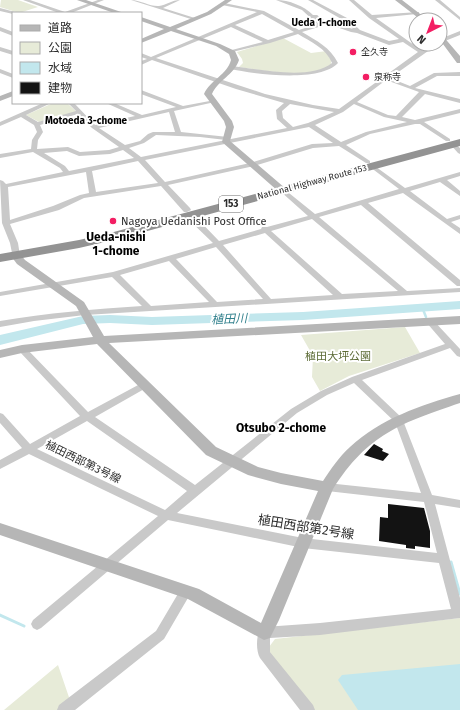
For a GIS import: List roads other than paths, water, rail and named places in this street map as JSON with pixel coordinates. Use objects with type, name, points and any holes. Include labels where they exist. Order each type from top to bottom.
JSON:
[{"type":"highway","name":"National Highway Route 153","points":[[0,258],[15,253],[79,244],[279,188],[456,143]]},
{"type":"highway","name":"National Highway Route 153","points":[[0,252],[15,253]]},
{"type":"street","points":[[25,0],[62,12]]},
{"type":"street","points":[[80,0],[118,12]]},
{"type":"street","points":[[68,12],[102,0]]},
{"type":"street","points":[[133,0],[196,19]]},
{"type":"street","points":[[158,8],[178,0]]},
{"type":"street","points":[[278,0],[304,9],[322,21],[353,31],[358,31],[389,43],[403,40]]},
{"type":"street","points":[[310,0],[345,20],[358,31]]},
{"type":"street","points":[[351,0],[371,17],[408,43]]},
{"type":"street","points":[[401,0],[416,12]]},
{"type":"street","points":[[437,0],[460,19]]},
{"type":"street","points":[[142,41],[216,10],[227,2],[262,12],[298,32],[321,45],[331,54],[335,63],[332,67],[325,71],[311,73],[267,72],[232,68]]},
{"type":"street","points":[[0,9],[12,13]]},
{"type":"street","points":[[230,52],[268,42],[320,25],[304,9]]},
{"type":"street","points":[[142,63],[262,12]]},
{"type":"street","points":[[371,17],[408,14]]},
{"type":"street","points":[[142,21],[218,44],[230,52],[235,60],[232,68],[218,82],[209,88],[208,94],[228,120],[230,127],[226,140]]},
{"type":"street","points":[[231,25],[268,42]]},
{"type":"street","points":[[0,29],[12,33]]},
{"type":"street","points":[[0,36],[12,33]]},
{"type":"street","points":[[448,37],[460,33]]},
{"type":"street","points":[[448,47],[460,61]]},
{"type":"street","points":[[0,48],[12,54]]},
{"type":"street","points":[[421,52],[341,111],[310,124],[226,140],[89,170],[2,185],[3,210],[6,223],[14,243],[15,253],[21,262],[54,284],[80,304],[103,344],[143,386],[211,451],[230,463],[267,476],[327,487],[428,498],[460,504]]},
{"type":"street","points":[[142,55],[257,95],[288,103],[341,111]]},
{"type":"street","points":[[0,71],[12,76]]},
{"type":"street","points":[[0,76],[12,72]]},
{"type":"street","points":[[410,88],[436,74],[460,74]]},
{"type":"street","points":[[386,78],[410,88],[460,102]]},
{"type":"street","points":[[398,118],[424,91]]},
{"type":"street","points":[[142,92],[183,108]]},
{"type":"street","points":[[0,98],[12,93]]},
{"type":"street","points":[[94,126],[213,102]]},
{"type":"street","points":[[352,102],[386,116],[422,123],[456,143]]},
{"type":"street","points":[[288,103],[279,110],[280,119],[291,128]]},
{"type":"street","points":[[0,124],[46,104]]},
{"type":"street","points":[[72,104],[94,126],[140,159],[269,301]]},
{"type":"street","points":[[111,104],[142,117]]},
{"type":"street","points":[[171,110],[178,128],[178,134]]},
{"type":"street","points":[[6,223],[56,208],[82,196],[163,184],[252,165],[312,146],[339,145],[368,133],[460,111]]},
{"type":"street","points":[[37,124],[80,112]]},
{"type":"street","points":[[22,114],[37,124],[40,132],[35,140],[36,151]]},
{"type":"street","points":[[310,124],[339,145],[370,164],[460,232]]},
{"type":"street","points":[[0,156],[36,151],[68,149],[79,154],[110,152],[142,142],[150,135],[155,133],[200,135],[226,140],[252,165],[406,294]]},
{"type":"street","points":[[36,151],[63,167],[67,174]]},
{"type":"street","points":[[89,170],[93,194]]},
{"type":"street","points":[[0,294],[114,274],[265,229],[460,174]]},
{"type":"street","points":[[440,179],[460,194]]},
{"type":"street","points":[[362,202],[460,284]]},
{"type":"street","points":[[446,221],[460,217]]},
{"type":"street","points":[[265,229],[341,298]]},
{"type":"street","points":[[170,257],[215,304]]},
{"type":"street","points":[[114,274],[149,308]]},
{"type":"street","points":[[0,324],[85,312],[460,290]]},
{"type":"street","points":[[0,354],[22,349],[101,339],[460,320]]},
{"type":"street","points":[[430,322],[460,354]]},
{"type":"street","points":[[37,624],[166,515],[294,411],[324,393],[355,379],[450,345]]},
{"type":"street","points":[[22,349],[86,416],[195,491]]},
{"type":"street","points":[[0,529],[106,566],[186,591],[264,633],[320,629],[459,613],[443,559],[428,498],[399,420],[355,379]]},
{"type":"street","points":[[0,465],[86,416],[143,386]]},
{"type":"street","points":[[308,710],[264,654],[264,633],[327,487],[336,472],[354,449],[368,437],[399,420],[460,398]]},
{"type":"street","name":"植田西部第3号線","points":[[0,416],[28,449],[166,515]]},
{"type":"street","name":"植田西部第2号線","points":[[166,515],[303,543],[443,559]]},
{"type":"street","points":[[64,710],[160,635],[186,591]]},
{"type":"water","points":[[460,664],[460,710],[358,710],[338,680],[342,675]]},
{"type":"waterway","name":"植田川","points":[[0,340],[83,320],[110,319],[152,321],[303,316],[460,305]]},
{"type":"waterway","points":[[422,307],[426,317]]},
{"type":"waterway","points":[[451,562],[460,594]]},
{"type":"waterway","points":[[0,615],[24,626]]},
{"type":"place","name":"全久寺","points":[[353,52]]},
{"type":"place","name":"泉称寺","points":[[366,77]]},
{"type":"place","name":"Nagoya Uedanishi Post Office","points":[[113,221]]},
{"type":"district","name":"Ueda 1-chome","points":[[324,23]]},
{"type":"district","name":"Motoeda 3-chome","points":[[86,121]]},
{"type":"district","name":"Ueda-nishi 1-chome","points":[[116,244]]},
{"type":"district","name":"Otsubo 2-chome","points":[[281,428]]},
{"type":"park label","name":"植田大坪公園","points":[[338,356]]}]
